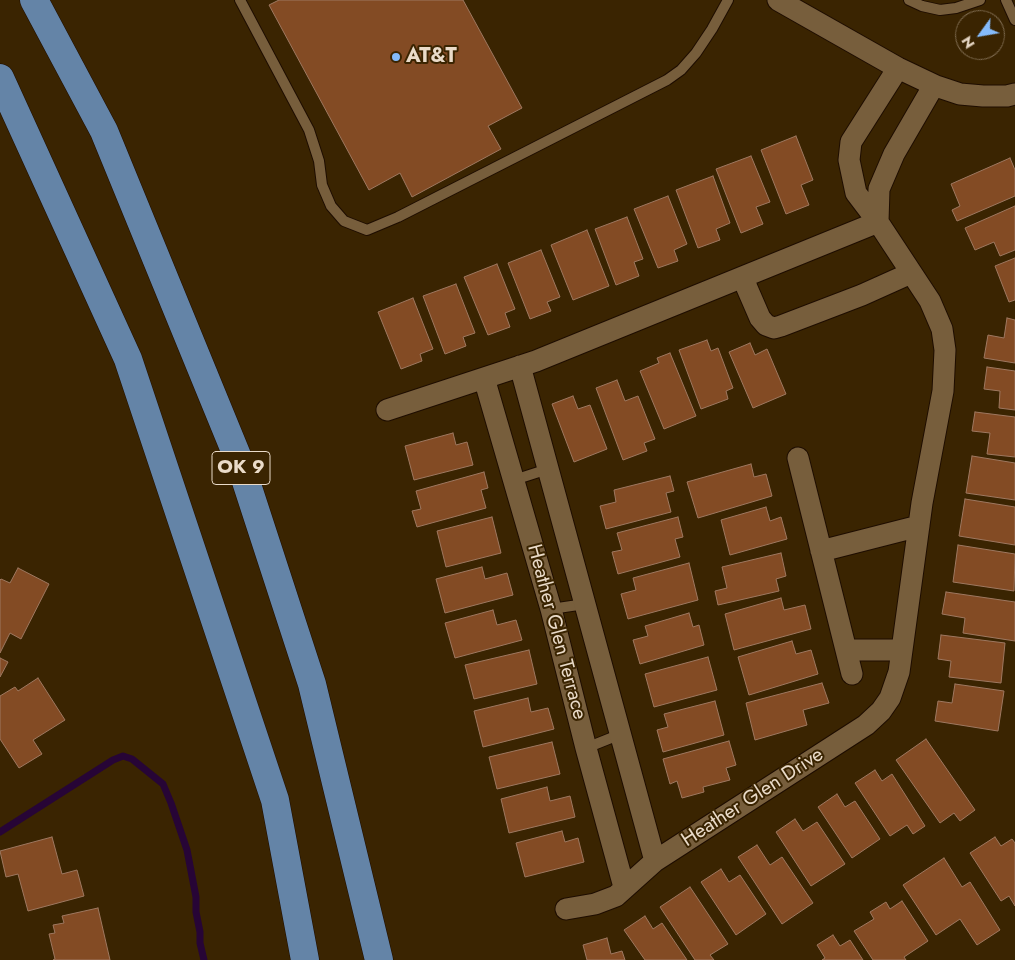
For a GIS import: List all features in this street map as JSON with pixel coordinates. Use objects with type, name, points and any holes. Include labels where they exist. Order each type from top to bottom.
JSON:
[{"type":"highway","name":"OK 9","points":[[34,0],[104,131],[240,462],[312,684],[380,960]]},
{"type":"highway","points":[[0,78],[128,359],[275,800],[305,960]]},
{"type":"street","points":[[778,0],[898,68],[934,85],[960,94],[983,96],[1015,94]]},
{"type":"street","name":"Heather Glen Drive","points":[[566,909],[595,904],[616,896],[655,861],[866,725],[890,698],[899,672],[922,503],[943,391],[945,350],[942,329],[930,301],[878,222],[856,193],[848,160],[851,142],[898,68]]},
{"type":"street","points":[[387,410],[536,361],[878,222],[879,189],[894,154],[934,85]]},
{"type":"street","points":[[744,277],[760,318],[766,326],[774,328],[862,295],[911,273]]},
{"type":"street","name":"Heather Glen Terrace","points":[[520,366],[655,861]]},
{"type":"street","name":"Heather Glen Terrace","points":[[484,378],[551,609],[624,888]]},
{"type":"street","points":[[798,458],[852,674]]},
{"type":"street","points":[[821,551],[919,526]]},
{"type":"street","points":[[846,650],[902,650]]},
{"type":"lane","points":[[240,0],[309,130],[318,161],[322,186],[331,206],[344,221],[367,230],[398,217],[668,80],[682,70],[696,53],[728,0]]},
{"type":"lane","points":[[909,0],[922,6],[940,10],[956,8],[980,0]]},
{"type":"lane","points":[[1006,0],[1015,20]]},
{"type":"lane","points":[[514,480],[548,469]]},
{"type":"lane","points":[[551,609],[585,604]]},
{"type":"lane","points":[[586,748],[621,734]]},
{"type":"building","name":"AT&T","points":[[279,0],[463,0],[522,108],[488,126],[501,149],[412,197],[400,173],[369,190],[269,5]]},
{"type":"building","points":[[796,136],[813,180],[801,185],[809,205],[786,214],[761,150]]},
{"type":"building","points":[[751,156],[770,202],[756,207],[763,224],[741,233],[716,169]]},
{"type":"building","points":[[1010,158],[1015,170],[1015,196],[957,221],[952,210],[960,206],[951,184]]},
{"type":"building","points":[[713,176],[730,223],[716,229],[720,240],[698,248],[676,190]]},
{"type":"building","points":[[668,196],[687,244],[674,250],[678,261],[658,268],[634,209]]},
{"type":"building","points":[[1015,206],[1015,250],[1000,256],[994,242],[975,250],[965,228]]},
{"type":"building","points":[[627,217],[643,259],[634,262],[639,276],[616,285],[595,229]]},
{"type":"building","points":[[587,230],[609,286],[573,300],[551,245]]},
{"type":"building","points":[[541,250],[560,297],[547,302],[551,311],[530,319],[508,263]]},
{"type":"building","points":[[1015,258],[1015,300],[1009,302],[995,266]]},
{"type":"building","points":[[497,264],[515,309],[505,313],[510,327],[488,335],[464,277]]},
{"type":"building","points":[[456,284],[475,333],[463,337],[466,346],[445,354],[423,296]]},
{"type":"building","points":[[413,298],[433,349],[420,354],[422,361],[401,369],[378,312]]},
{"type":"building","points":[[1007,318],[1015,320],[1015,363],[984,358],[988,335],[1004,338]]},
{"type":"building","points":[[707,340],[711,351],[718,348],[733,388],[726,391],[728,399],[701,409],[679,350]]},
{"type":"building","points":[[750,343],[755,355],[767,349],[786,394],[753,408],[729,352]]},
{"type":"building","points":[[670,353],[696,416],[664,429],[640,371],[659,363],[657,358]]},
{"type":"building","points":[[987,367],[1015,371],[1015,410],[999,408],[1000,391],[984,389]]},
{"type":"building","points":[[617,380],[625,401],[638,396],[655,439],[644,443],[647,451],[623,460],[596,388]]},
{"type":"building","points":[[573,396],[578,409],[590,405],[607,449],[574,462],[552,404]]},
{"type":"building","points":[[975,412],[1015,417],[1015,457],[987,454],[990,433],[972,431]]},
{"type":"building","points":[[453,433],[456,445],[467,442],[473,465],[414,480],[405,446]]},
{"type":"building","points":[[972,456],[1015,463],[1015,500],[966,493]]},
{"type":"building","points":[[751,464],[754,477],[766,474],[772,496],[698,518],[687,482]]},
{"type":"building","points":[[484,472],[488,488],[481,490],[486,508],[417,527],[412,511],[421,509],[416,491]]},
{"type":"building","points":[[670,476],[674,491],[666,493],[671,512],[606,529],[600,506],[616,502],[614,490]]},
{"type":"building","points":[[965,499],[1015,507],[1015,545],[959,536]]},
{"type":"building","points":[[766,507],[770,521],[781,517],[787,539],[730,555],[721,520]]},
{"type":"building","points":[[492,517],[501,553],[446,567],[437,531]]},
{"type":"building","points":[[678,517],[683,537],[675,539],[680,557],[618,574],[612,552],[622,550],[617,533]]},
{"type":"building","points":[[958,545],[1015,554],[1014,591],[953,582]]},
{"type":"building","points":[[781,553],[786,576],[776,579],[779,591],[718,605],[715,591],[727,588],[722,567]]},
{"type":"building","points":[[689,563],[698,600],[628,619],[621,594],[636,590],[633,578]]},
{"type":"building","points":[[482,567],[485,579],[507,573],[513,595],[445,613],[436,579]]},
{"type":"building","points":[[18,568],[49,584],[21,639],[10,633],[0,653],[0,580],[10,583]]},
{"type":"building","points":[[946,592],[1015,602],[1015,641],[963,633],[965,618],[942,614]]},
{"type":"building","points":[[781,598],[784,610],[805,605],[811,629],[734,650],[725,614]]},
{"type":"building","points":[[493,610],[497,625],[516,620],[522,640],[455,658],[445,623]]},
{"type":"building","points":[[689,613],[693,627],[699,625],[704,645],[640,664],[633,640],[648,636],[645,626]]},
{"type":"building","points":[[941,635],[1005,643],[1001,683],[949,677],[951,661],[938,659]]},
{"type":"building","points":[[792,641],[796,654],[811,650],[818,674],[749,695],[738,657]]},
{"type":"building","points":[[529,650],[537,684],[474,699],[465,665]]},
{"type":"building","points":[[708,657],[717,690],[654,707],[645,674]]},
{"type":"building","points":[[0,658],[8,662],[0,677]]},
{"type":"building","points":[[38,678],[65,720],[33,740],[42,754],[19,768],[0,739],[0,696],[15,687],[18,691]]},
{"type":"building","points":[[822,683],[829,703],[803,710],[807,725],[755,740],[746,703]]},
{"type":"building","points":[[955,684],[1004,691],[998,731],[935,721],[938,701],[952,703]]},
{"type":"building","points":[[528,698],[531,712],[548,708],[554,729],[483,747],[474,711]]},
{"type":"building","points":[[715,701],[724,735],[663,752],[657,730],[668,727],[664,714]]},
{"type":"building","points":[[926,739],[975,810],[960,821],[954,813],[940,823],[896,760]]},
{"type":"building","points":[[729,741],[736,765],[726,768],[730,780],[703,787],[704,792],[682,798],[677,781],[670,784],[663,759]]},
{"type":"building","points":[[552,742],[560,774],[497,789],[489,757]]},
{"type":"building","points":[[875,770],[882,781],[892,774],[925,826],[913,834],[907,825],[890,836],[855,783]]},
{"type":"building","points":[[547,787],[550,801],[570,796],[575,817],[509,833],[501,799]]},
{"type":"building","points":[[837,794],[845,807],[855,801],[880,839],[852,858],[818,807]]},
{"type":"building","points":[[795,819],[803,831],[817,822],[845,864],[811,886],[776,832]]},
{"type":"building","points":[[562,831],[565,842],[578,838],[584,862],[525,877],[516,843]]},
{"type":"building","points":[[52,837],[62,874],[77,870],[84,896],[28,911],[18,874],[6,877],[0,851]]},
{"type":"building","points":[[995,837],[1001,846],[1012,839],[1015,843],[1015,906],[1009,896],[1001,901],[970,853]]},
{"type":"building","points":[[757,845],[770,865],[782,857],[813,903],[782,924],[738,857]]},
{"type":"building","points":[[944,858],[962,887],[970,882],[1000,930],[977,945],[960,919],[936,935],[903,885]]},
{"type":"building","points":[[721,869],[729,882],[740,875],[766,914],[736,935],[701,882]]},
{"type":"building","points":[[690,887],[728,944],[710,955],[714,960],[695,960],[660,907]]},
{"type":"building","points":[[902,901],[928,941],[904,957],[906,960],[873,960],[854,931],[874,919],[870,912],[886,902],[890,909]]},
{"type":"building","points":[[98,908],[110,960],[53,960],[55,959],[49,934],[55,933],[53,925],[64,923],[62,916]]},
{"type":"building","points":[[645,916],[653,929],[662,923],[687,960],[645,960],[624,930]]},
{"type":"building","points":[[833,935],[840,946],[850,940],[863,960],[822,960],[825,958],[817,945]]},
{"type":"building","points":[[607,938],[611,954],[622,951],[625,960],[587,960],[583,945]]},
{"type":"waterway","points":[[0,832],[113,760],[123,756],[132,759],[163,784],[171,803],[187,850],[196,897],[196,912],[204,960]]},
{"type":"place","name":"AT&T","points":[[396,57]]}]
